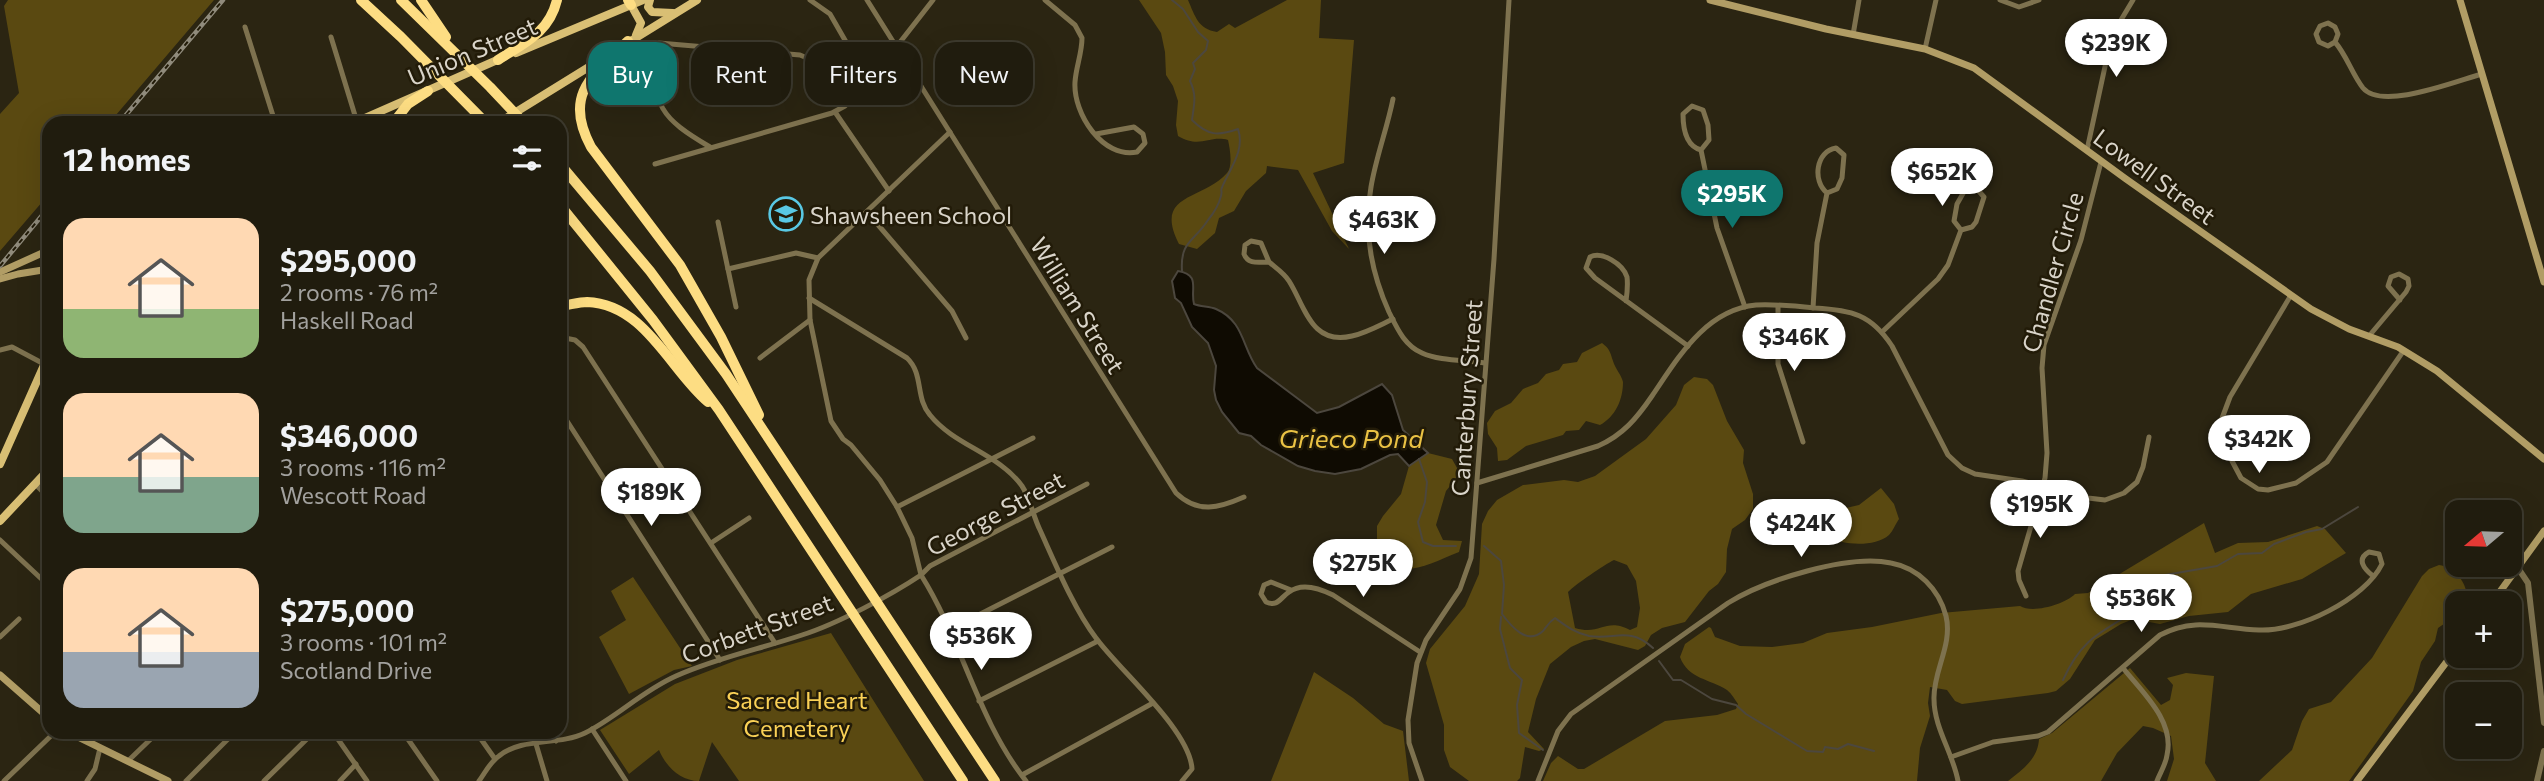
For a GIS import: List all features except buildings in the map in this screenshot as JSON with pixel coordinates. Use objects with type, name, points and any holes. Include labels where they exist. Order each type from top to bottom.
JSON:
[{"type":"highway","points":[[361,0],[479,116]]},
{"type":"highway","points":[[401,0],[517,116]]},
{"type":"highway","points":[[421,0],[458,55]]},
{"type":"highway","points":[[498,60],[544,29],[557,0]]},
{"type":"highway","points":[[628,41],[595,71],[587,83],[580,106],[583,130],[591,147],[666,244],[692,285],[756,407],[767,435]]},
{"type":"highway","points":[[399,116],[408,104],[428,91]]},
{"type":"highway","points":[[567,172],[650,271],[726,373],[995,781]]},
{"type":"highway","points":[[567,214],[653,320],[719,410],[963,781]]},
{"type":"highway","points":[[567,305],[588,302],[610,307],[630,318],[650,336],[697,393],[719,410]]},
{"type":"main road","name":"Union Street","points":[[370,116],[629,3],[643,0]]},
{"type":"main road","points":[[650,0],[649,8],[654,14],[676,13]]},
{"type":"main road","points":[[509,116],[697,0]]},
{"type":"main road","name":"Lowell Street","points":[[1710,0],[1925,50],[1974,68],[2101,162],[2291,295],[2330,320],[2403,350],[2437,371],[2544,460]]},
{"type":"main road","points":[[2460,0],[2544,282]]},
{"type":"main road","points":[[628,41],[638,33],[641,25],[629,3]]},
{"type":"main road","points":[[0,272],[42,253]]},
{"type":"main road","points":[[0,279],[42,270]]},
{"type":"main road","points":[[0,464],[42,368]]},
{"type":"main road","points":[[0,522],[42,476]]},
{"type":"main road","points":[[2522,562],[2544,531]]},
{"type":"main road","points":[[2357,781],[2445,664]]},
{"type":"main road","points":[[0,676],[42,712]]},
{"type":"main road","points":[[82,739],[168,781]]},
{"type":"street","points":[[810,0],[830,14],[845,42]]},
{"type":"street","name":"William Street","points":[[867,0],[894,42]]},
{"type":"street","points":[[901,42],[933,0]]},
{"type":"street","points":[[1045,0],[1071,21],[1082,38],[1075,92],[1085,119],[1096,134],[1108,147],[1118,152],[1138,152],[1145,144],[1143,134],[1134,127],[1096,134]]},
{"type":"street","name":"Canterbury Street","points":[[1422,781],[1409,743],[1408,720],[1420,652],[1456,596],[1467,574],[1471,558],[1494,259],[1508,0]]},
{"type":"street","points":[[1853,34],[1859,0]]},
{"type":"street","points":[[1925,50],[1936,0]]},
{"type":"street","points":[[2000,0],[2018,7],[2039,0]]},
{"type":"street","points":[[2087,150],[2109,48],[2115,30],[2133,0]]},
{"type":"street","points":[[2328,23],[2335,27],[2338,34],[2335,42],[2328,46],[2319,42],[2316,34],[2319,26],[2328,23]]},
{"type":"street","points":[[245,27],[273,116]]},
{"type":"street","points":[[331,37],[354,116]]},
{"type":"street","points":[[710,148],[676,125],[661,107],[655,86],[658,44],[663,42],[722,50],[793,54],[805,58]]},
{"type":"street","points":[[2335,42],[2363,88],[2378,97],[2420,92],[2482,74]]},
{"type":"street","name":"William Street","points":[[921,85],[1176,493],[1187,502],[1206,508],[1221,507],[1244,497]]},
{"type":"street","points":[[1392,99],[1388,127],[1371,185],[1367,222],[1371,259],[1393,319],[1408,344],[1424,354],[1485,363]]},
{"type":"street","points":[[655,164],[836,114],[846,105]]},
{"type":"street","points":[[1701,150],[1709,140],[1708,125],[1704,111],[1692,106],[1683,114],[1684,128],[1690,144],[1701,150],[1717,228],[1745,307]]},
{"type":"street","points":[[836,114],[889,191]]},
{"type":"street","points":[[950,132],[818,258],[810,274],[810,320],[831,421],[843,439],[875,474],[897,507],[912,538],[921,575],[949,630],[979,701],[997,736],[1024,778],[1153,703]]},
{"type":"street","points":[[1813,307],[1817,243],[1827,193],[1818,181],[1820,164],[1824,152],[1836,148],[1844,158],[1842,178],[1837,189],[1827,193]]},
{"type":"street","name":"Chandler Circle","points":[[2026,596],[2019,580],[2019,566],[2043,486],[2047,453],[2043,401],[2044,345],[2081,240],[2101,162]]},
{"type":"street","points":[[1970,187],[1977,188],[1982,192],[1984,200],[1976,222],[1969,229],[1961,230],[1954,220],[1958,204],[1965,190],[1970,187]]},
{"type":"street","points":[[867,212],[952,311],[966,338]]},
{"type":"street","points":[[718,222],[736,307]]},
{"type":"street","points":[[1882,332],[1938,279],[1948,265],[1961,230]]},
{"type":"street","points":[[1269,262],[1247,260],[1244,254],[1245,245],[1254,241],[1261,243],[1269,262],[1287,277],[1308,318],[1323,333],[1352,337],[1393,319]]},
{"type":"street","points":[[728,269],[796,253],[818,258]]},
{"type":"street","points":[[1626,301],[1627,282],[1624,271],[1604,256],[1596,254],[1590,257],[1586,266],[1590,273],[1626,301],[1688,346]]},
{"type":"street","points":[[2369,336],[2400,300],[2408,290],[2409,284],[2405,276],[2397,274],[2390,279],[2388,286],[2400,300]]},
{"type":"street","points":[[2291,295],[2230,397],[2221,421],[2232,461],[2248,485],[2268,490],[2283,488],[2306,478],[2327,463],[2403,350]]},
{"type":"street","points":[[810,298],[907,358],[918,373],[922,401],[932,419],[1004,466],[1023,488],[1085,621],[1098,641],[1153,703],[1183,742],[1192,769],[1182,781]]},
{"type":"street","points":[[1778,306],[1778,361],[1803,442]]},
{"type":"street","points":[[1477,483],[1614,439],[1635,420],[1688,346],[1715,319],[1745,307],[1813,307],[1856,313],[1869,320],[1882,332],[1899,359],[1944,449],[1953,461],[1975,474],[2043,486],[2097,500],[2111,499],[2122,495],[2135,484],[2141,474],[2149,437]]},
{"type":"street","points":[[760,358],[810,320]]},
{"type":"street","points":[[567,338],[580,343],[775,643]]},
{"type":"street","points":[[0,351],[12,346],[42,362]]},
{"type":"street","points":[[567,421],[720,660]]},
{"type":"street","points":[[897,507],[1033,438]]},
{"type":"street","points":[[35,484],[42,491]]},
{"type":"street","name":"George Street","points":[[921,575],[930,566],[1087,484]]},
{"type":"street","points":[[711,543],[749,518]]},
{"type":"street","points":[[0,540],[42,579]]},
{"type":"street","points":[[949,630],[1112,547]]},
{"type":"street","points":[[1951,757],[1993,742],[2038,736],[2048,732],[2160,635],[2173,629],[2196,624],[2259,630],[2280,627],[2332,610],[2373,576],[2381,567],[2382,560],[2379,554],[2369,552],[2361,561],[2373,576]]},
{"type":"street","points":[[1538,781],[1558,731],[1571,714],[1716,610],[1751,590],[1807,571],[1871,562],[1892,563],[1918,574],[1933,588],[1943,607],[1947,639],[1935,683],[1934,703],[1958,781]]},
{"type":"street","points":[[2522,574],[2528,583],[2544,723]]},
{"type":"street","name":"Corbett Street","points":[[567,738],[584,734],[658,685],[720,660],[810,633],[921,575]]},
{"type":"street","points":[[1291,590],[1279,602],[1272,604],[1266,602],[1261,594],[1263,587],[1271,582],[1291,590],[1312,587],[1326,592],[1420,652]]},
{"type":"street","points":[[0,637],[19,619]]},
{"type":"street","points":[[979,701],[1098,641]]},
{"type":"street","points":[[2123,668],[2160,715],[2167,730],[2167,756],[2157,781]]},
{"type":"street","points":[[595,727],[626,781]]},
{"type":"street","points":[[4,781],[48,739]]},
{"type":"street","points":[[129,760],[151,739]]},
{"type":"street","points":[[186,781],[228,739]]},
{"type":"street","points":[[264,781],[307,739]]},
{"type":"street","points":[[338,739],[367,781]]},
{"type":"street","points":[[408,739],[437,781]]},
{"type":"street","points":[[479,781],[495,759],[481,739]]},
{"type":"street","name":"Corbett Street","points":[[495,759],[517,746],[564,739]]},
{"type":"street","points":[[536,744],[547,781]]},
{"type":"street","points":[[87,781],[95,769],[100,748]]},
{"type":"street","points":[[2537,781],[2544,751]]},
{"type":"street","points":[[340,781],[356,764]]},
{"type":"green space","points":[[8,0],[214,0],[115,116],[42,116],[42,202],[0,251],[0,114],[19,93],[4,6]]},
{"type":"green space","points":[[1139,0],[1188,0],[1201,25],[1217,32],[1229,24],[1235,28],[1287,0],[1321,0],[1319,38],[1354,40],[1344,163],[1313,173],[1349,249],[1332,231],[1298,170],[1267,166],[1266,173],[1246,191],[1234,211],[1219,218],[1215,233],[1197,249],[1179,244],[1172,215],[1176,207],[1227,173],[1230,148],[1228,140],[1198,142],[1178,136],[1178,101],[1166,75],[1161,33]]},
{"type":"green space","points":[[1602,343],[1607,347],[1623,382],[1622,395],[1614,413],[1600,425],[1586,421],[1579,430],[1566,431],[1563,435],[1526,446],[1507,460],[1498,461],[1497,448],[1488,434],[1487,423],[1495,411],[1511,403],[1523,389],[1538,383],[1546,374],[1559,370],[1563,364],[1577,362],[1582,353]]},
{"type":"green space","points":[[1694,377],[1707,379],[1713,385],[1727,421],[1744,450],[1743,463],[1753,494],[1753,509],[1745,520],[1732,529],[1727,549],[1726,572],[1685,622],[1662,628],[1651,635],[1645,646],[1638,650],[1595,639],[1571,647],[1550,664],[1536,699],[1528,732],[1544,749],[1539,751],[1525,747],[1520,778],[1517,781],[1469,781],[1450,767],[1444,750],[1444,725],[1426,663],[1430,649],[1465,606],[1479,574],[1482,524],[1488,511],[1497,500],[1523,485],[1564,480],[1578,482],[1595,476],[1646,439],[1676,405],[1684,385]],"holes":[[[1614,560],[1627,565],[1636,581],[1640,608],[1637,627],[1630,630],[1615,625],[1591,630],[1575,628],[1568,592]]]},
{"type":"green space","points":[[1428,453],[1452,459],[1457,468],[1457,477],[1446,491],[1436,525],[1443,540],[1462,541],[1459,552],[1416,568],[1388,567],[1377,542],[1377,526],[1401,494],[1409,466]]},
{"type":"green space","points":[[1881,488],[1894,504],[1899,519],[1890,533],[1873,542],[1842,542],[1832,518],[1837,510],[1859,505]]},
{"type":"green space","points":[[2204,523],[2215,553],[2238,543],[2268,542],[2317,526],[2325,529],[2346,553],[2302,579],[2251,594],[2228,612],[2189,616],[2160,624],[2149,622],[2141,616],[2121,624],[2095,640],[2070,679],[2056,691],[1962,704],[1955,701],[1947,690],[1930,687],[1930,716],[1920,748],[1917,781],[1543,781],[1551,763],[1558,756],[1578,769],[1584,769],[1665,721],[1717,715],[1736,709],[1738,704],[1729,692],[1688,670],[1680,657],[1685,644],[1709,627],[1715,637],[1740,646],[1772,647],[1803,643],[1827,633],[1941,613],[2020,606],[2033,609],[2049,607],[2075,594],[2088,593]]},
{"type":"green space","points":[[2439,565],[2445,567],[2445,578],[2460,578],[2466,591],[2445,591],[2445,623],[2438,628],[2435,641],[2421,662],[2413,691],[2349,781],[2259,781],[2292,750],[2309,709],[2331,702],[2372,658],[2422,576]]},
{"type":"green space","points":[[633,577],[692,666],[674,670],[629,694],[599,637],[626,620],[611,591]]},
{"type":"green space","name":"Sacred Heart Cemetery","points":[[831,633],[924,781],[739,781],[712,742],[699,781],[686,779],[675,772],[659,750],[629,774],[600,730],[675,684],[737,660]]},
{"type":"green space","points":[[2130,668],[2161,705],[2170,700],[2173,685],[2167,678],[2186,673],[2214,676],[2205,763],[2216,781],[2167,781],[2174,759],[2171,736],[2143,726],[2117,753],[2101,781],[2008,781],[2032,758],[2039,739],[2052,733]]},
{"type":"green space","points":[[1314,672],[1353,698],[1384,724],[1403,731],[1409,781],[1271,781]]},
{"type":"water","name":"Grieco Pond","points":[[1178,271],[1192,279],[1194,304],[1213,308],[1232,320],[1257,368],[1317,413],[1339,407],[1382,384],[1392,395],[1403,430],[1428,453],[1409,466],[1398,454],[1361,469],[1335,474],[1298,466],[1261,445],[1251,436],[1239,433],[1216,400],[1216,366],[1208,343],[1192,327],[1181,303],[1175,298],[1172,281]]},
{"type":"waterway","points":[[1172,0],[1183,9],[1198,32],[1208,41],[1206,50],[1193,63],[1195,69],[1190,81],[1194,96],[1192,120],[1208,132],[1225,133],[1238,129],[1240,137],[1238,151],[1219,202],[1210,218],[1186,247],[1182,271]]},
{"type":"waterway","points":[[1419,459],[1427,482],[1425,502],[1418,522],[1423,542],[1433,546],[1456,546]]},
{"type":"waterway","points":[[2063,680],[2085,645],[2102,631],[2137,610],[2136,591],[2142,582],[2217,566],[2238,554],[2262,553],[2274,544],[2322,529],[2358,507]]},
{"type":"waterway","points":[[1484,546],[1501,561],[1504,585],[1502,614],[1520,633],[1537,635],[1555,618],[1584,635],[1637,637],[1653,648]]},
{"type":"waterway","points":[[1501,617],[1500,629],[1510,668],[1522,680],[1517,705],[1519,733],[1543,750]]},
{"type":"waterway","points":[[1659,661],[1673,680],[1681,680],[1712,699],[1736,705],[1746,714],[1807,751],[1823,752],[1825,747],[1838,749],[1848,744],[1874,751]]},
{"type":"railway","points":[[125,116],[223,0]]},
{"type":"railway","points":[[0,266],[42,215]]},
{"type":"place","name":"Shawsheen School","points":[[786,214]]}]
